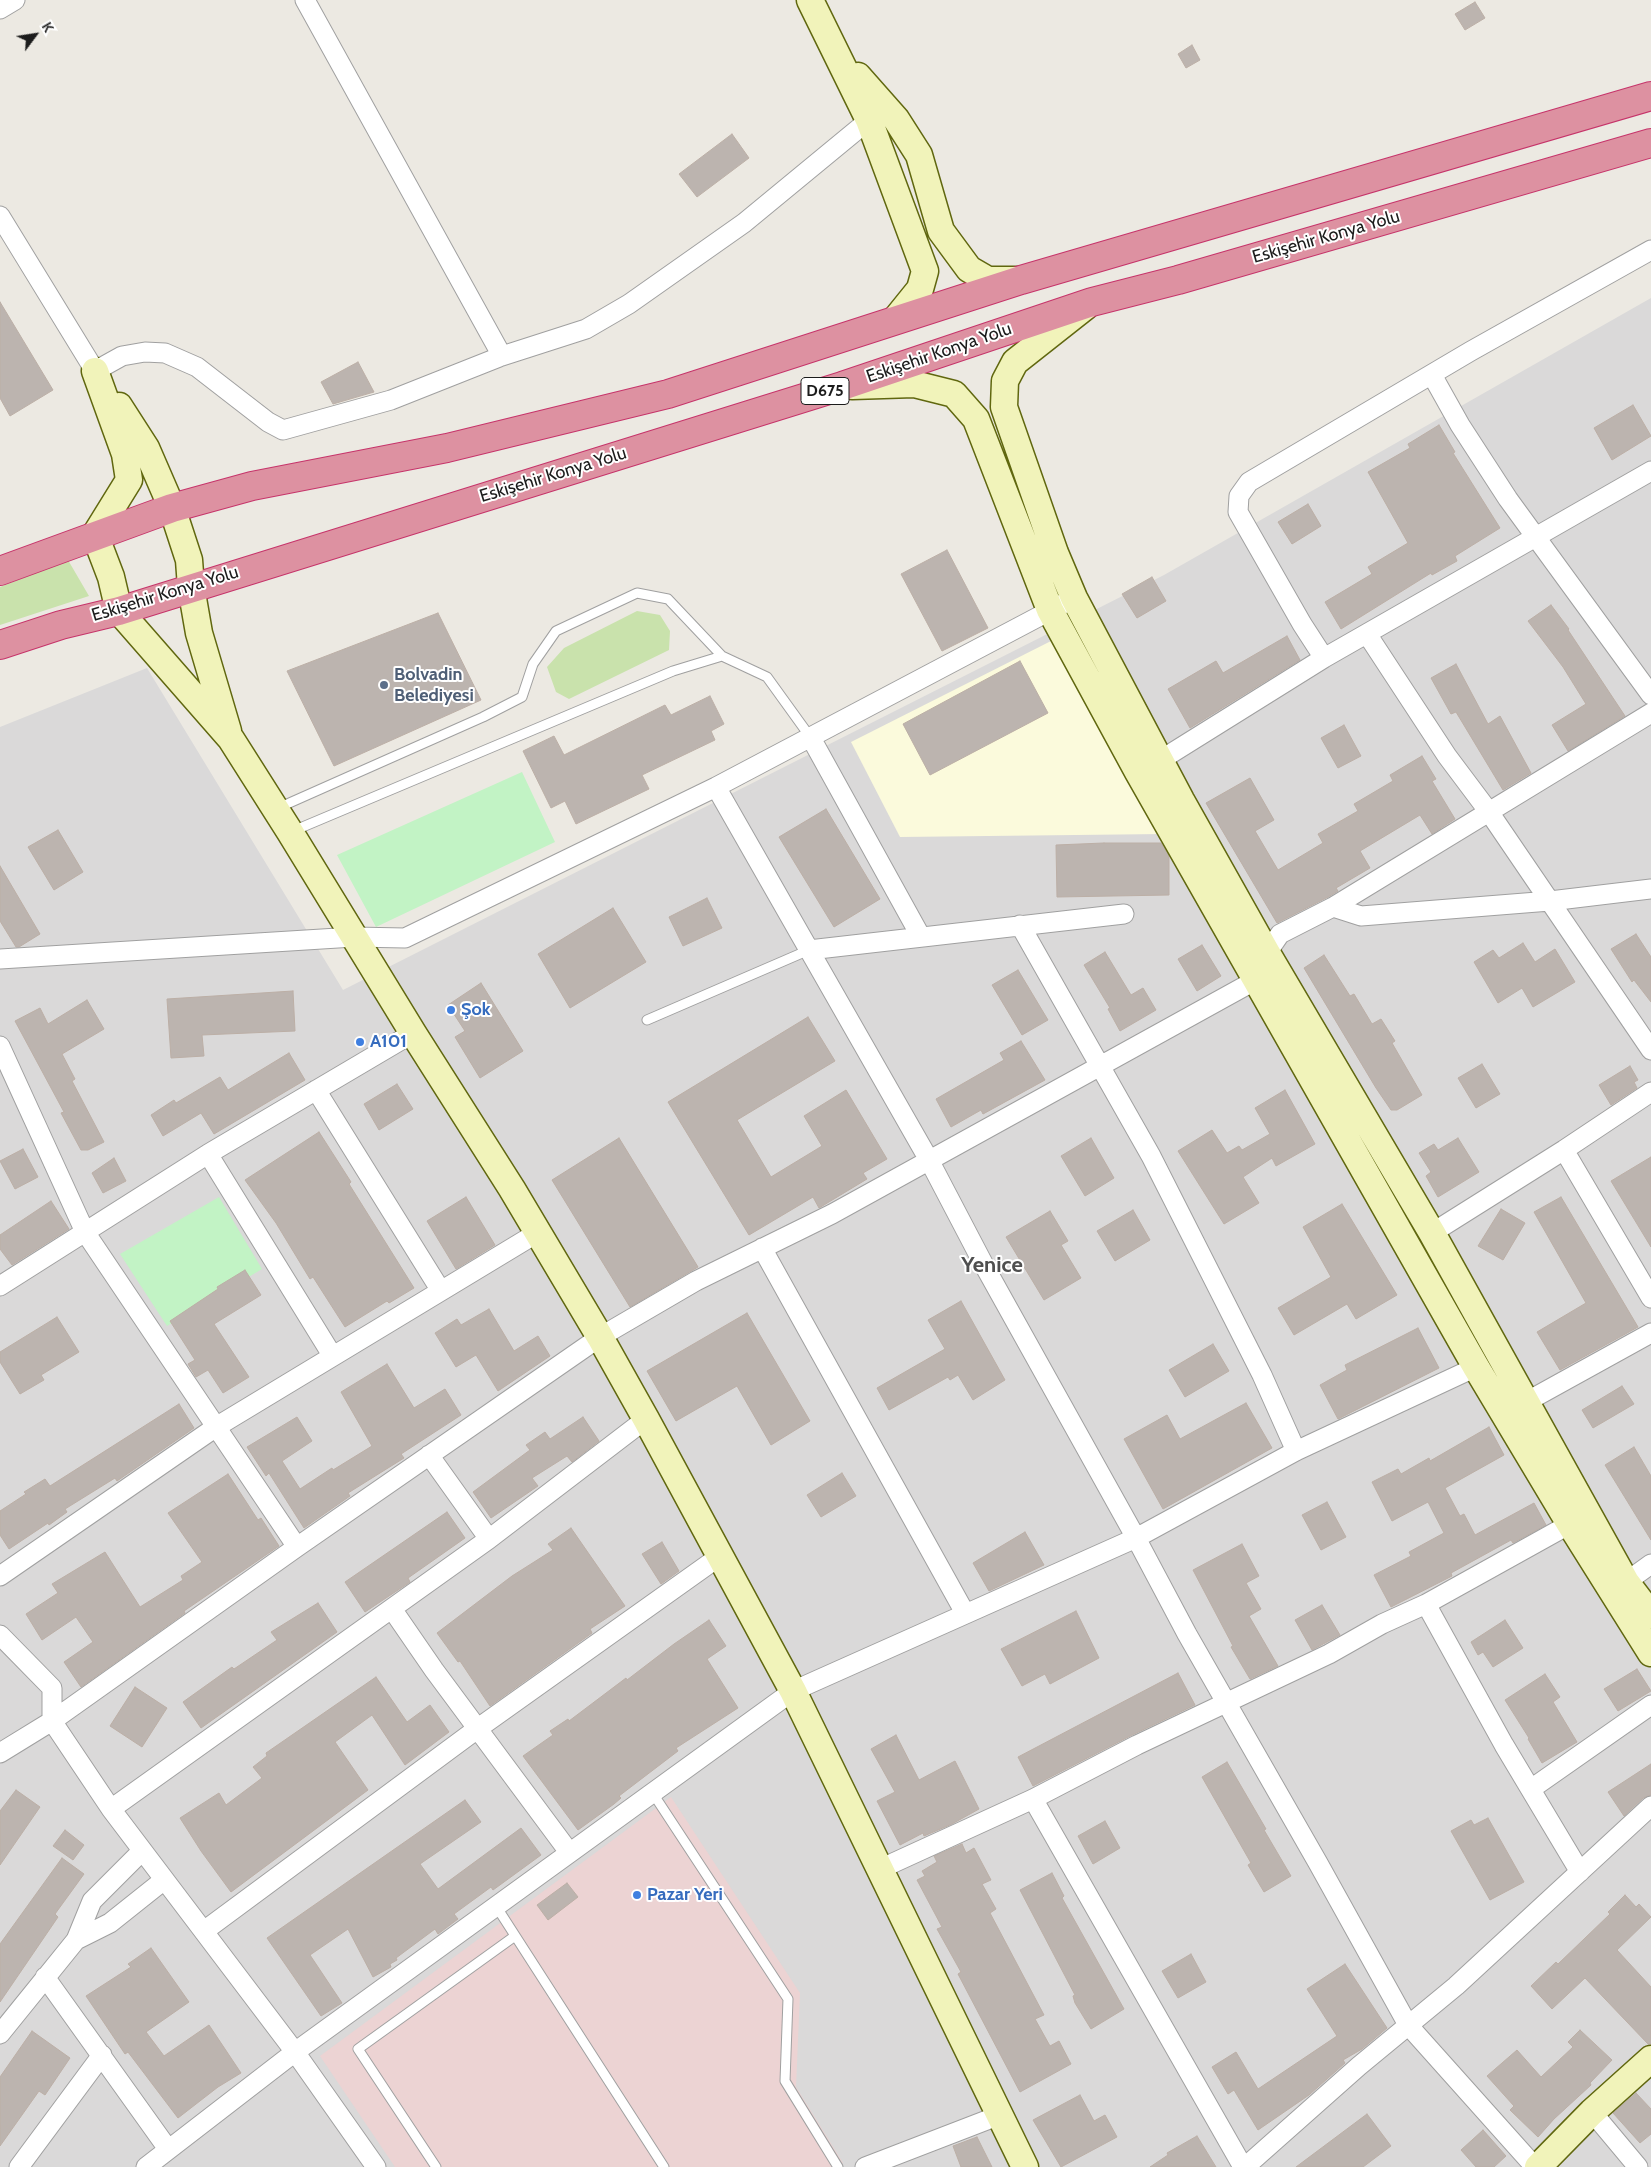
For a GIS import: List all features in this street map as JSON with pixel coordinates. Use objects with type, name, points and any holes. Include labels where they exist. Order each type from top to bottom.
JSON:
[{"type":"highway","name":"D675","points":[[0,571],[172,508],[252,486],[446,448],[668,394],[1021,280],[1651,96]]},
{"type":"highway","name":"Eskişehir Konya Yolu","points":[[0,644],[61,625],[119,611],[191,587],[842,386],[1092,302],[1178,280],[1651,143]]},
{"type":"street","points":[[0,9],[15,0]]},
{"type":"street","points":[[306,0],[502,356]]},
{"type":"street","points":[[810,0],[869,120],[924,271],[920,289],[895,320]]},
{"type":"street","points":[[835,51],[896,118],[918,155],[941,230],[969,269],[988,280],[1021,280]]},
{"type":"street","points":[[95,371],[122,356],[145,352],[165,353],[197,367],[268,422],[283,430],[391,400],[502,356],[586,329],[629,304],[744,223],[869,120]]},
{"type":"street","points":[[0,216],[95,371],[146,448],[172,508],[189,560],[191,587],[199,633],[231,739]]},
{"type":"street","points":[[1324,658],[1302,624],[1238,512],[1239,496],[1249,482],[1470,351],[1651,250]]},
{"type":"street","points":[[1092,302],[1015,362],[1005,382],[1004,408],[1052,545],[1149,767],[1256,980],[1476,1367],[1570,1524],[1651,1653]]},
{"type":"street","points":[[95,371],[125,454],[129,480],[95,535],[110,577],[119,611],[231,739],[512,1189],[600,1337],[793,1691],[1025,2167]]},
{"type":"street","points":[[1432,375],[1460,426],[1508,500],[1651,695]]},
{"type":"street","points":[[842,386],[914,384],[954,394],[976,419],[1050,610],[1268,953],[1432,1233],[1626,1582],[1651,1615]]},
{"type":"street","points":[[1149,767],[1324,658],[1651,471]]},
{"type":"street","points":[[0,959],[354,937],[405,938],[716,787],[1074,598]]},
{"type":"street","points":[[1367,634],[1447,756],[1489,812],[1651,1050]]},
{"type":"street","points":[[0,1754],[52,1722],[297,1547],[600,1337],[696,1281],[832,1214],[1256,980],[1268,953],[1280,934],[1333,907],[1651,713]]},
{"type":"street","points":[[811,738],[921,937]]},
{"type":"street","points":[[716,787],[929,1160],[1045,1377],[1136,1538],[1226,1704],[1318,1863],[1408,2025],[1536,2167],[1592,2112],[1651,2059]]},
{"type":"street","points":[[1333,907],[1361,916],[1550,901],[1651,889]]},
{"type":"street","points":[[809,950],[1124,914]]},
{"type":"street","points":[[1020,925],[1151,1156],[1262,1375],[1296,1451]]},
{"type":"street","points":[[0,1286],[208,1154],[413,1033]]},
{"type":"street","points":[[0,1046],[85,1232],[297,1547]]},
{"type":"street","points":[[316,1090],[441,1291]]},
{"type":"street","points":[[1432,1233],[1564,1150],[1651,1092]]},
{"type":"street","points":[[1564,1150],[1651,1298]]},
{"type":"street","points":[[208,1154],[332,1356]]},
{"type":"street","points":[[0,1576],[216,1427],[537,1233]]},
{"type":"street","points":[[762,1248],[965,1613]]},
{"type":"street","points":[[1526,1402],[1651,1333]]},
{"type":"street","points":[[146,2167],[295,2052],[793,1691],[1136,1538],[1296,1451],[1476,1367]]},
{"type":"street","points":[[110,1809],[489,1539],[646,1419]]},
{"type":"street","points":[[429,1455],[489,1539]]},
{"type":"street","points":[[880,1870],[1033,1799],[1137,1746],[1329,1654],[1382,1624],[1426,1604],[1570,1524]]},
{"type":"street","points":[[204,1931],[477,1729],[720,1556]]},
{"type":"street","points":[[1626,1582],[1651,1564]]},
{"type":"street","points":[[1426,1604],[1471,1687],[1580,1872]]},
{"type":"street","points":[[392,1609],[477,1729],[569,1852]]},
{"type":"street","points":[[0,1635],[52,1688],[52,1722],[110,1809],[295,2052],[376,2167]]},
{"type":"street","points":[[1530,1789],[1651,1705]]},
{"type":"street","points":[[1033,1799],[1244,2167],[1408,2025],[1456,1986],[1651,1806]]},
{"type":"street","points":[[0,2034],[76,1940],[92,1902],[142,1851]]},
{"type":"street","points":[[76,1940],[110,1923],[164,1880]]},
{"type":"street","points":[[45,1977],[168,2149]]},
{"type":"street","points":[[19,2167],[102,2055]]},
{"type":"street","points":[[1592,2112],[1638,2167]]},
{"type":"street","points":[[865,2167],[1000,2115]]},
{"type":"lane","points":[[275,809],[483,717],[522,696],[533,664],[556,630],[637,593],[668,599],[722,656],[767,677],[811,738]]},
{"type":"lane","points":[[290,832],[673,671],[722,656]]},
{"type":"lane","points":[[647,1020],[809,950]]},
{"type":"lane","points":[[652,1792],[788,1999],[785,2081],[838,2167]]},
{"type":"lane","points":[[496,1906],[664,2167]]},
{"type":"lane","points":[[436,2167],[358,2049],[515,1936]]},
{"type":"shaded area","points":[[1651,298],[1651,2167],[0,2167],[0,727],[147,668],[343,990],[1164,575]]},
{"type":"shaded area","points":[[1053,640],[1163,834],[900,837],[851,742]]},
{"type":"shaded area","name":"Pazar Yeri","points":[[671,1797],[800,1993],[796,2087],[843,2163],[831,2167],[395,2167],[320,2056]]},
{"type":"green space","points":[[68,560],[89,596],[0,625],[0,587]]},
{"type":"green space","points":[[637,611],[660,615],[670,631],[669,650],[569,699],[556,692],[547,667],[564,648]]},
{"type":"green space","points":[[522,772],[555,842],[376,927],[337,855]]},
{"type":"green space","points":[[219,1197],[262,1269],[167,1326],[120,1254]]},
{"type":"building","points":[[1475,2],[1485,18],[1465,30],[1455,14]]},
{"type":"building","points":[[1192,45],[1200,60],[1186,68],[1178,54]]},
{"type":"building","points":[[732,134],[749,158],[697,197],[679,174]]},
{"type":"building","points":[[0,302],[53,390],[10,416],[0,398]]},
{"type":"building","points":[[358,362],[374,392],[333,404],[321,382]]},
{"type":"building","points":[[1633,405],[1651,436],[1612,460],[1594,428]]},
{"type":"building","points":[[1439,425],[1455,452],[1453,453],[1500,528],[1455,556],[1457,561],[1432,575],[1431,573],[1341,629],[1325,602],[1372,574],[1368,567],[1408,543],[1368,472],[1410,448],[1408,444]]},
{"type":"building","points":[[1308,504],[1321,526],[1292,544],[1278,522]]},
{"type":"building","points":[[947,550],[988,628],[942,651],[901,574]]},
{"type":"building","points":[[1152,577],[1166,601],[1137,618],[1122,594]]},
{"type":"building","points":[[1551,605],[1569,629],[1625,716],[1568,751],[1552,725],[1586,704],[1563,667],[1528,621]]},
{"type":"building","name":"Bolvadin Belediyesi","points":[[438,613],[481,700],[334,766],[287,671]]},
{"type":"building","points":[[1287,636],[1300,660],[1190,728],[1168,689],[1216,661],[1223,673]]},
{"type":"building","points":[[1020,661],[1048,713],[930,775],[903,724]]},
{"type":"building","points":[[1456,664],[1488,724],[1500,716],[1531,773],[1503,790],[1456,712],[1451,714],[1431,678]]},
{"type":"building","points":[[710,696],[724,724],[711,731],[715,740],[642,775],[649,789],[576,824],[565,801],[551,808],[523,751],[554,736],[564,755],[665,705],[671,715]]},
{"type":"building","points":[[1344,725],[1361,756],[1338,768],[1321,738]]},
{"type":"building","points":[[1422,756],[1436,779],[1432,781],[1455,819],[1432,834],[1420,815],[1360,851],[1370,868],[1336,888],[1338,891],[1328,897],[1277,923],[1206,803],[1250,778],[1274,820],[1255,831],[1278,870],[1323,843],[1318,834],[1358,811],[1354,804],[1393,781],[1390,775]]},
{"type":"building","points":[[826,809],[880,899],[834,927],[779,837]]},
{"type":"building","points":[[58,830],[83,872],[54,890],[28,847]]},
{"type":"building","points":[[1161,843],[1169,856],[1169,895],[1057,897],[1056,845]]},
{"type":"building","points":[[0,866],[40,934],[19,947],[16,947],[0,921]]},
{"type":"building","points":[[707,898],[722,928],[683,946],[669,917]]},
{"type":"building","points":[[613,908],[646,962],[570,1008],[538,954]]},
{"type":"building","points":[[1636,934],[1651,957],[1651,1002],[1634,980],[1632,982],[1611,949]]},
{"type":"building","points":[[1523,943],[1535,962],[1555,949],[1575,982],[1533,1007],[1522,988],[1498,1003],[1474,962],[1493,950],[1499,958]]},
{"type":"building","points":[[1202,945],[1221,976],[1197,991],[1178,959]]},
{"type":"building","points":[[1105,952],[1131,995],[1143,988],[1156,1010],[1120,1031],[1108,1009],[1110,1008],[1084,965]]},
{"type":"building","points":[[1324,955],[1350,996],[1354,994],[1372,1024],[1381,1019],[1395,1041],[1392,1043],[1422,1095],[1397,1110],[1391,1110],[1376,1088],[1304,968]]},
{"type":"building","points":[[1018,970],[1048,1020],[1022,1035],[992,985]]},
{"type":"building","points":[[481,983],[523,1051],[480,1078],[455,1037],[465,1031],[448,1005]]},
{"type":"building","points":[[293,991],[295,1031],[202,1035],[204,1056],[171,1058],[167,999]]},
{"type":"building","points":[[87,1000],[104,1029],[62,1054],[75,1079],[72,1081],[104,1142],[88,1150],[81,1150],[61,1113],[64,1112],[15,1021],[40,1008],[48,1024]]},
{"type":"building","points":[[808,1017],[835,1061],[737,1120],[771,1177],[822,1146],[804,1116],[846,1090],[887,1159],[863,1173],[867,1179],[819,1208],[813,1197],[749,1235],[668,1102]]},
{"type":"building","points":[[1021,1041],[1045,1080],[983,1114],[981,1110],[951,1127],[936,1099],[1004,1060],[1000,1053]]},
{"type":"building","points":[[289,1053],[305,1080],[214,1134],[201,1113],[163,1136],[151,1115],[174,1100],[176,1103],[220,1077],[228,1090]]},
{"type":"building","points":[[1482,1064],[1500,1094],[1476,1108],[1458,1078]]},
{"type":"building","points":[[1630,1066],[1638,1080],[1634,1082],[1637,1088],[1611,1105],[1599,1085]]},
{"type":"building","points":[[397,1084],[413,1109],[379,1130],[364,1104]]},
{"type":"building","points":[[1285,1090],[1315,1144],[1276,1166],[1272,1158],[1243,1177],[1259,1203],[1224,1224],[1178,1151],[1212,1130],[1227,1153],[1239,1146],[1242,1150],[1270,1134],[1255,1108]]},
{"type":"building","points":[[319,1132],[414,1288],[389,1303],[387,1301],[345,1327],[313,1277],[310,1279],[276,1223],[245,1180]]},
{"type":"building","points":[[619,1138],[698,1267],[630,1307],[552,1180]]},
{"type":"building","points":[[1091,1138],[1114,1178],[1085,1196],[1061,1156]]},
{"type":"building","points":[[1458,1138],[1479,1172],[1438,1197],[1426,1176],[1431,1172],[1419,1153],[1434,1144],[1438,1150]]},
{"type":"building","points":[[23,1149],[38,1177],[15,1189],[0,1161]]},
{"type":"building","points":[[1651,1157],[1651,1247],[1611,1181]]},
{"type":"building","points":[[114,1158],[126,1181],[103,1193],[92,1173]]},
{"type":"building","points":[[466,1197],[495,1245],[456,1269],[427,1221]]},
{"type":"building","points":[[1561,1197],[1638,1327],[1560,1370],[1537,1332],[1586,1303],[1534,1212]]},
{"type":"building","points":[[51,1201],[69,1229],[12,1265],[0,1249],[0,1235]]},
{"type":"building","points":[[1342,1204],[1397,1295],[1356,1319],[1347,1304],[1294,1335],[1278,1308],[1331,1277],[1303,1227]]},
{"type":"building","points":[[1501,1209],[1525,1223],[1503,1260],[1478,1246]]},
{"type":"building","points":[[1133,1210],[1150,1240],[1115,1261],[1097,1231]]},
{"type":"building","points":[[1050,1211],[1068,1241],[1061,1245],[1081,1278],[1044,1300],[1006,1237]]},
{"type":"building","points":[[245,1270],[261,1295],[214,1324],[249,1377],[223,1393],[208,1370],[196,1377],[188,1364],[195,1360],[170,1321],[218,1289],[217,1287]]},
{"type":"building","points":[[961,1301],[1005,1380],[973,1400],[958,1375],[950,1380],[948,1377],[889,1410],[877,1388],[945,1349],[928,1320]]},
{"type":"building","points":[[489,1309],[514,1351],[538,1336],[550,1356],[498,1391],[476,1355],[456,1367],[435,1333],[457,1319],[461,1325]]},
{"type":"building","points":[[747,1313],[810,1421],[771,1445],[737,1386],[676,1421],[647,1371]]},
{"type":"building","points":[[57,1317],[79,1352],[41,1375],[44,1380],[20,1394],[0,1362],[0,1352]]},
{"type":"building","points":[[1418,1328],[1439,1368],[1338,1419],[1320,1385],[1347,1370],[1345,1365]]},
{"type":"building","points":[[1213,1344],[1229,1371],[1185,1397],[1169,1370]]},
{"type":"building","points":[[387,1364],[414,1408],[445,1389],[461,1415],[401,1454],[404,1458],[348,1493],[350,1496],[304,1528],[269,1473],[266,1476],[247,1447],[297,1417],[312,1441],[282,1461],[300,1489],[332,1468],[333,1470],[372,1446],[341,1392]]},
{"type":"building","points":[[1622,1386],[1634,1404],[1593,1428],[1582,1410]]},
{"type":"building","points":[[1246,1403],[1272,1448],[1163,1509],[1124,1439],[1167,1415],[1180,1439]]},
{"type":"building","points":[[179,1404],[194,1428],[117,1481],[115,1478],[65,1509],[67,1512],[49,1525],[48,1523],[9,1549],[0,1535],[0,1511],[26,1494],[24,1492],[45,1479],[50,1486]]},
{"type":"building","points":[[583,1417],[599,1441],[572,1462],[567,1456],[532,1478],[538,1486],[491,1518],[473,1492],[530,1450],[526,1445],[545,1432],[550,1439]]},
{"type":"building","points":[[1489,1427],[1504,1455],[1445,1488],[1460,1516],[1464,1514],[1475,1535],[1534,1503],[1546,1525],[1513,1543],[1511,1540],[1451,1573],[1452,1576],[1391,1607],[1374,1575],[1411,1556],[1409,1552],[1444,1533],[1428,1502],[1392,1521],[1372,1482],[1398,1469],[1401,1474],[1429,1458],[1430,1461]]},
{"type":"building","points":[[1634,1447],[1651,1476],[1651,1540],[1605,1465]]},
{"type":"building","points":[[842,1473],[856,1496],[821,1517],[807,1495]]},
{"type":"building","points":[[228,1474],[258,1520],[261,1518],[279,1546],[184,1611],[185,1613],[81,1687],[64,1662],[93,1642],[76,1617],[42,1640],[26,1614],[58,1593],[52,1584],[105,1552],[140,1607],[183,1580],[181,1576],[202,1562],[168,1513]]},
{"type":"building","points":[[1327,1502],[1346,1537],[1321,1550],[1302,1515]]},
{"type":"building","points":[[447,1512],[465,1538],[408,1578],[410,1582],[365,1612],[345,1582]]},
{"type":"building","points":[[571,1528],[625,1606],[590,1629],[592,1633],[490,1706],[460,1661],[458,1662],[437,1633],[512,1576],[553,1550],[548,1544]]},
{"type":"building","points":[[1025,1532],[1044,1565],[989,1591],[973,1563]]},
{"type":"building","points":[[662,1542],[679,1571],[661,1584],[642,1554]]},
{"type":"building","points":[[1242,1544],[1259,1576],[1246,1583],[1261,1609],[1249,1616],[1278,1666],[1250,1679],[1231,1647],[1233,1646],[1193,1570]]},
{"type":"building","points":[[318,1603],[337,1632],[201,1728],[183,1702],[232,1667],[234,1669],[277,1640],[271,1632]]},
{"type":"building","points":[[1322,1605],[1340,1635],[1312,1650],[1295,1620]]},
{"type":"building","points":[[1076,1611],[1099,1658],[1050,1684],[1045,1674],[1022,1686],[1001,1649]]},
{"type":"building","points":[[709,1620],[726,1646],[707,1659],[738,1708],[676,1748],[678,1751],[619,1796],[621,1798],[614,1804],[578,1830],[523,1756],[553,1735],[550,1731],[568,1719],[569,1721],[626,1678],[627,1680]]},
{"type":"building","points":[[1505,1620],[1523,1648],[1493,1667],[1483,1652],[1478,1655],[1471,1642]]},
{"type":"building","points":[[1637,1669],[1651,1691],[1618,1711],[1604,1689]]},
{"type":"building","points":[[1178,1673],[1195,1705],[1033,1786],[1018,1757]]},
{"type":"building","points":[[1545,1674],[1560,1697],[1553,1702],[1577,1742],[1542,1763],[1505,1700]]},
{"type":"building","points":[[376,1677],[407,1722],[430,1705],[449,1732],[405,1765],[372,1715],[335,1742],[368,1790],[231,1892],[180,1818],[219,1793],[226,1805],[262,1778],[253,1767],[267,1756],[266,1753]]},
{"type":"building","points":[[135,1687],[167,1708],[142,1747],[110,1726]]},
{"type":"building","points":[[896,1735],[919,1780],[955,1761],[979,1809],[952,1824],[924,1836],[923,1833],[900,1845],[877,1801],[895,1792],[871,1749]]},
{"type":"building","points":[[1227,1762],[1291,1876],[1264,1892],[1248,1865],[1251,1863],[1202,1777]]},
{"type":"building","points":[[1651,1764],[1651,1795],[1643,1798],[1624,1816],[1608,1792]]},
{"type":"building","points":[[16,1790],[40,1807],[0,1865],[0,1811]]},
{"type":"building","points":[[465,1800],[481,1822],[420,1864],[438,1889],[521,1828],[541,1855],[493,1890],[491,1887],[454,1914],[458,1919],[438,1934],[435,1929],[396,1958],[397,1960],[390,1964],[391,1967],[373,1977],[348,1929],[310,1955],[342,2003],[321,2016],[267,1938]]},
{"type":"building","points":[[1488,1818],[1524,1882],[1490,1900],[1451,1831],[1471,1820],[1474,1825]]},
{"type":"building","points":[[1105,1821],[1120,1848],[1093,1864],[1078,1836]]},
{"type":"building","points":[[65,1830],[84,1845],[73,1860],[53,1846]]},
{"type":"building","points":[[962,1844],[966,1853],[974,1848],[991,1880],[982,1884],[996,1909],[990,1913],[1044,2015],[1035,2019],[1050,2046],[1059,2041],[1071,2064],[1020,2092],[958,1974],[961,1972],[937,1929],[942,1927],[917,1880],[925,1876],[922,1871],[937,1862],[934,1856]]},
{"type":"building","points":[[62,1858],[84,1874],[55,1914],[58,1917],[0,2002],[0,1944]]},
{"type":"building","points":[[1052,1873],[1064,1896],[1062,1898],[1124,2009],[1091,2029],[1075,2003],[1073,1996],[1075,1995],[1020,1890]]},
{"type":"building","points":[[567,1883],[578,1897],[548,1920],[537,1905]]},
{"type":"building","points":[[1625,1895],[1636,1907],[1639,1904],[1651,1917],[1617,1950],[1651,1987],[1651,2044],[1648,2044],[1585,1978],[1552,2009],[1531,1986],[1556,1962],[1558,1964],[1610,1914],[1608,1912]]},
{"type":"building","points":[[151,1948],[189,2002],[146,2032],[164,2056],[209,2025],[241,2073],[218,2087],[178,2118],[128,2052],[125,2054],[86,1996],[131,1967],[128,1964]]},
{"type":"building","points":[[1191,1954],[1206,1982],[1178,1998],[1162,1971]]},
{"type":"building","points":[[1345,1964],[1387,2028],[1362,2049],[1343,2060],[1345,2063],[1309,2095],[1258,2130],[1234,2090],[1228,2094],[1212,2067],[1236,2052],[1258,2089],[1337,2036],[1307,1989]]},
{"type":"building","points":[[1580,2030],[1612,2060],[1590,2083],[1591,2085],[1554,2119],[1538,2137],[1510,2110],[1514,2106],[1487,2076],[1517,2050],[1541,2077],[1573,2047],[1568,2042]]},
{"type":"building","points":[[32,2031],[70,2058],[45,2095],[39,2091],[0,2146],[0,2077]]},
{"type":"building","points":[[1636,2093],[1651,2109],[1651,2134],[1640,2143],[1613,2113]]},
{"type":"building","points":[[1080,2095],[1094,2121],[1105,2115],[1117,2137],[1061,2167],[1033,2120]]},
{"type":"building","points":[[1367,2114],[1391,2146],[1363,2167],[1296,2167]]},
{"type":"building","points":[[1483,2130],[1506,2156],[1494,2167],[1476,2167],[1461,2150]]},
{"type":"building","points":[[1197,2136],[1216,2167],[1150,2167],[1168,2155],[1167,2153]]},
{"type":"building","points":[[977,2137],[992,2167],[961,2167],[953,2146]]},
{"type":"place","name":"Bolvadin Belediyesi","points":[[384,685]]},
{"type":"place","name":"Şok","points":[[451,1010]]},
{"type":"place","name":"A101","points":[[360,1042]]},
{"type":"place","name":"Pazar Yeri","points":[[637,1895]]},
{"type":"district","name":"Yenice","points":[[992,1266]]}]
